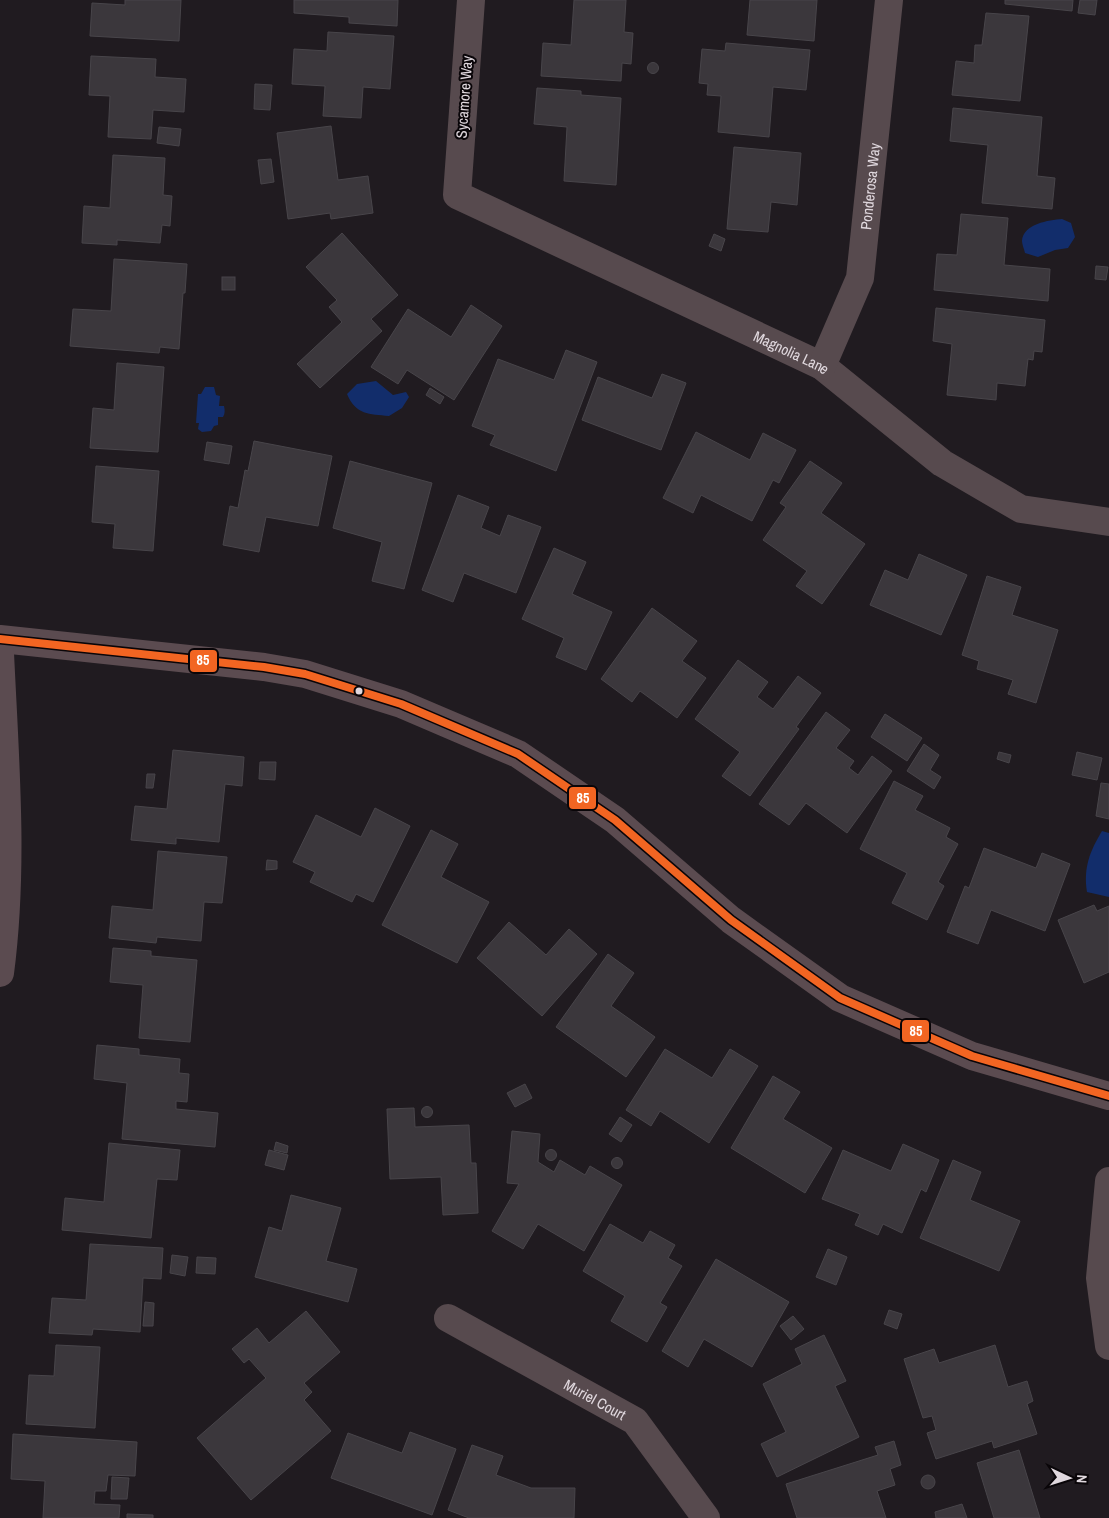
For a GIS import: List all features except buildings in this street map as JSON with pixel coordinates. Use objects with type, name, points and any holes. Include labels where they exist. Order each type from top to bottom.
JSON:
[{"type":"main road","points":[[0,640],[264,667],[305,674],[401,704],[518,754],[615,820],[731,920],[840,998],[972,1056],[1109,1096]]},
{"type":"main road","points":[[0,653],[9,831],[6,927],[0,973]]},
{"type":"street","name":"Sycamore Way","points":[[458,195],[471,0]]},
{"type":"street","name":"Ponderosa Way","points":[[822,366],[860,278],[889,0]]},
{"type":"street","name":"Magnolia Lane","points":[[458,195],[822,366],[942,463],[1021,509],[1109,522]]},
{"type":"street","points":[[1109,1181],[1100,1278],[1109,1346]]},
{"type":"street","name":"Muriel Court","points":[[448,1318],[635,1421],[706,1518]]},
{"type":"water","points":[[1062,219],[1071,223],[1075,237],[1068,248],[1055,250],[1038,257],[1025,253],[1022,241],[1023,235],[1027,231],[1038,224]]},
{"type":"water","points":[[376,381],[393,395],[406,392],[409,397],[402,408],[389,416],[369,414],[355,406],[347,394],[357,384]]},
{"type":"water","points":[[205,387],[214,387],[216,395],[220,396],[219,406],[224,406],[225,412],[223,417],[218,417],[218,425],[214,426],[211,431],[202,432],[198,429],[199,423],[196,423],[198,394],[201,394]]},
{"type":"water","points":[[1102,831],[1109,833],[1109,897],[1087,892],[1086,883],[1088,860]]},
{"type":"transit line","name":"85","points":[[0,639],[264,667],[305,674],[401,704],[518,754],[615,820],[731,920],[840,998],[972,1056],[1109,1096]]}]
